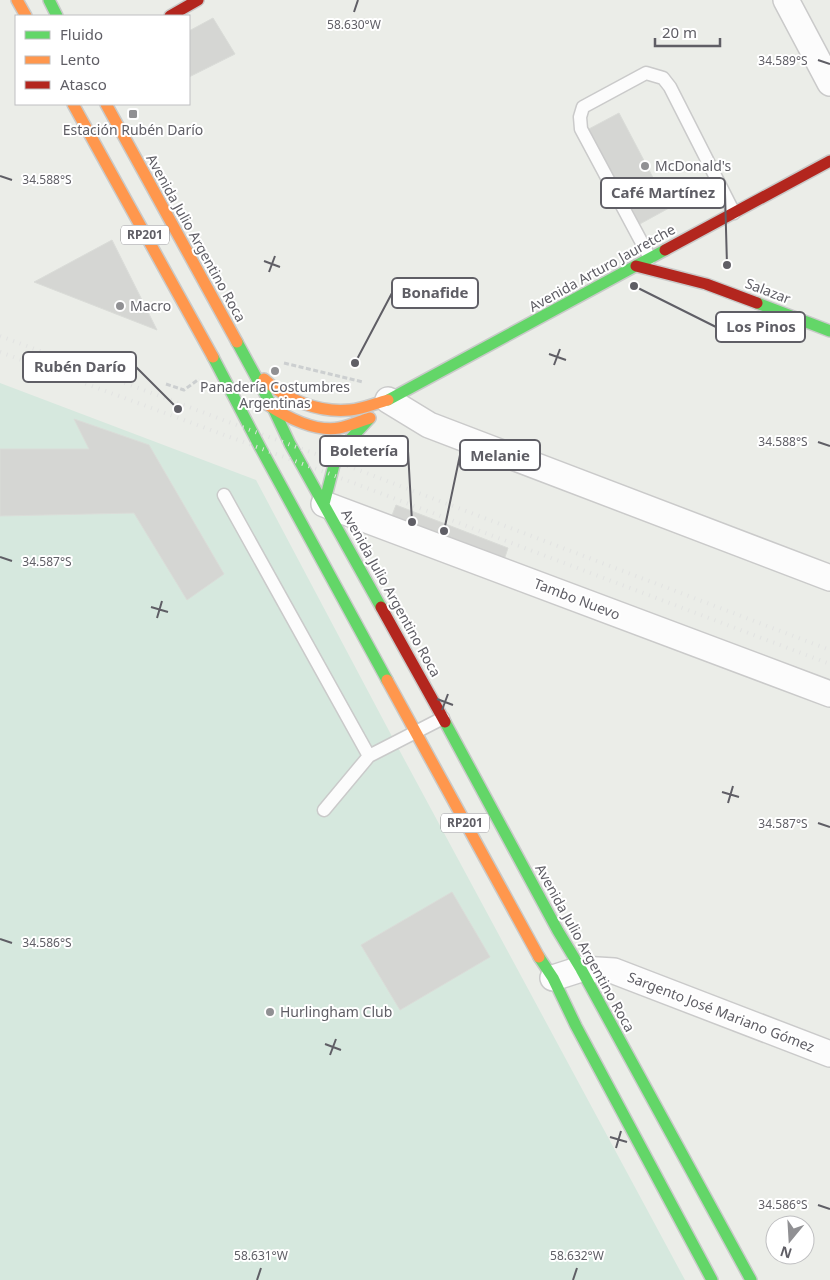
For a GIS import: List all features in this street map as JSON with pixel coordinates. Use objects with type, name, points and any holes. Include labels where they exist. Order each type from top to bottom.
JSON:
[{"type":"main road","points":[[17,0],[25,15]]},
{"type":"main road","points":[[49,0],[56,15]]},
{"type":"main road","points":[[172,15],[198,0]]},
{"type":"main road","name":"RP201","points":[[74,105],[218,366],[260,448],[417,732],[532,946],[553,978],[576,1026],[712,1280]]},
{"type":"main road","name":"Avenida Julio Argentino Roca","points":[[107,105],[274,410],[290,444],[443,718],[558,931],[581,969],[751,1280]]},
{"type":"main road","name":"Avenida Arturo Jauretche","points":[[388,400],[830,160]]},
{"type":"main road","name":"Salazar","points":[[636,266],[706,284],[830,331]]},
{"type":"main road","points":[[242,353],[271,387],[285,395],[321,408],[349,410],[388,400]]},
{"type":"main road","points":[[218,366],[243,387]]},
{"type":"main road","points":[[255,397],[290,418],[315,426],[337,428],[370,418]]},
{"type":"main road","points":[[324,504],[335,460],[345,445],[388,400]]},
{"type":"street","points":[[786,0],[830,83]]},
{"type":"street","points":[[388,400],[429,425],[830,578]]},
{"type":"street","name":"Tambo Nuevo","points":[[324,504],[830,694]]},
{"type":"street","name":"Sargento José Mariano Gómez","points":[[553,978],[581,969],[614,971],[830,1054]]},
{"type":"lane","points":[[650,258],[581,129],[580,117],[583,107],[646,73],[662,78],[670,87],[734,213]]},
{"type":"lane","points":[[224,496],[369,756]]},
{"type":"lane","points":[[324,810],[369,756],[443,718]]},
{"type":"path","points":[[280,362],[368,383]]},
{"type":"path","points":[[166,384],[184,390],[218,366]]},
{"type":"green space","name":"Hurlingham Club","points":[[0,383],[256,480],[685,1280],[0,1280]]},
{"type":"building","points":[[213,18],[235,54],[190,76],[190,30]]},
{"type":"building","points":[[619,113],[669,208],[638,225],[587,130]]},
{"type":"building","name":"Macro","points":[[112,240],[157,330],[34,282]]},
{"type":"building","points":[[74,419],[149,445],[224,574],[187,600],[134,513],[0,516],[0,449],[89,449]]},
{"type":"building","points":[[396,505],[508,548],[504,560],[391,518]]},
{"type":"building","points":[[452,892],[490,957],[400,1010],[361,945]]},
{"type":"railway","points":[[0,336],[335,461],[830,650]]},
{"type":"railway","points":[[0,352],[330,474],[830,664]]},
{"type":"traffic: fast","points":[[49,0],[56,15]]},
{"type":"traffic: fast","points":[[388,400],[665,250]]},
{"type":"traffic: fast","points":[[757,303],[830,331]]},
{"type":"traffic: fast","points":[[237,342],[290,444],[381,607]]},
{"type":"traffic: fast","points":[[213,357],[387,680]]},
{"type":"traffic: fast","points":[[324,504],[335,461],[345,445],[369,419]]},
{"type":"traffic: fast","points":[[445,722],[751,1280]]},
{"type":"traffic: fast","points":[[539,957],[553,978],[576,1026],[712,1280]]},
{"type":"traffic: slow","points":[[17,0],[25,15]]},
{"type":"traffic: slow","points":[[74,105],[213,357]]},
{"type":"traffic: slow","points":[[107,105],[237,342]]},
{"type":"traffic: slow","points":[[264,379],[282,393],[304,404],[315,407],[338,410],[355,409],[388,400]]},
{"type":"traffic: slow","points":[[268,405],[302,423],[321,428],[339,428],[370,418]]},
{"type":"traffic: slow","points":[[387,680],[539,957]]},
{"type":"traffic: jam","points":[[172,15],[198,0]]},
{"type":"traffic: jam","points":[[665,250],[830,161]]},
{"type":"traffic: jam","points":[[636,266],[706,284],[757,303]]},
{"type":"traffic: jam","points":[[381,607],[445,722]]},
{"type":"place","name":"Estación Rubén Darío","points":[[133,114]]},
{"type":"place","name":"McDonald's","points":[[645,166]]},
{"type":"place","name":"Café Martínez","points":[[727,265]]},
{"type":"place","name":"Los Pinos","points":[[634,286]]},
{"type":"place","name":"Macro","points":[[120,306]]},
{"type":"place","name":"Bonafide","points":[[355,363]]},
{"type":"place","name":"Panadería Costumbres Argentinas","points":[[275,371]]},
{"type":"place","name":"Rubén Darío","points":[[178,409]]},
{"type":"place","name":"Boletería","points":[[412,522]]},
{"type":"place","name":"Melanie","points":[[444,531]]},
{"type":"place","name":"Hurlingham Club","points":[[270,1012]]}]
